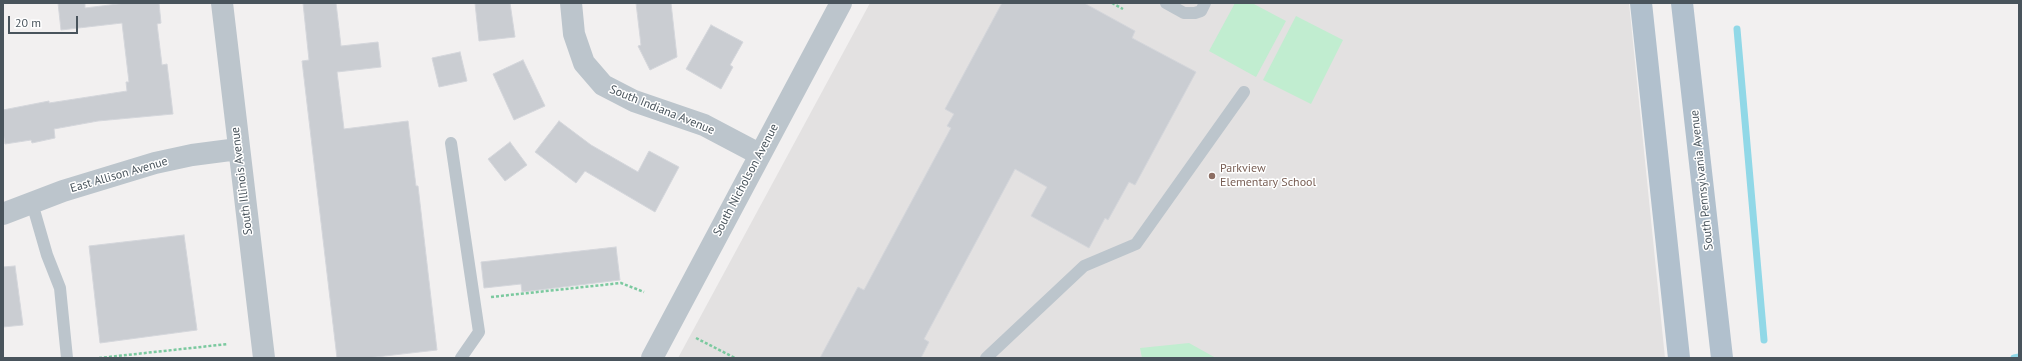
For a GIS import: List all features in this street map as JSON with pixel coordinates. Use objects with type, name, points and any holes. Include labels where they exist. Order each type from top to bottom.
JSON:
[{"type":"main road","points":[[1641,3],[1679,358]]},
{"type":"main road","name":"South Pennsylvania Avenue","points":[[1682,3],[1722,358]]},
{"type":"street","name":"South Illinois Avenue","points":[[222,3],[238,149],[264,358]]},
{"type":"street","name":"South Indiana Avenue","points":[[571,3],[574,34],[584,63],[603,85],[634,101],[704,125],[759,154]]},
{"type":"street","name":"South Nicholson Avenue","points":[[652,358],[759,154],[841,3]]},
{"type":"street","name":"East Allison Avenue","points":[[3,214],[63,191],[156,163],[203,153],[238,149]]},
{"type":"lane","points":[[1166,3],[1184,13],[1195,13],[1201,11],[1205,3]]},
{"type":"lane","points":[[986,358],[1084,266],[1136,244],[1244,92]]},
{"type":"lane","points":[[451,143],[479,332],[461,358]]},
{"type":"lane","points":[[32,203],[47,255],[60,288],[67,358]]},
{"type":"path","points":[[1112,3],[1123,9]]},
{"type":"path","points":[[474,299],[621,283],[644,292]]},
{"type":"path","points":[[696,338],[735,358]]},
{"type":"path","points":[[99,358],[228,344]]},
{"type":"shaded area","name":"Parkview Elementary School","points":[[870,3],[1629,3],[1665,358],[678,358]]},
{"type":"green space","points":[[1235,3],[1252,3],[1286,21],[1256,77],[1209,51]]},
{"type":"green space","points":[[1296,16],[1343,40],[1311,104],[1263,80]]},
{"type":"green space","points":[[1189,343],[1216,358],[1142,358],[1140,348]]},
{"type":"building","points":[[58,3],[85,3],[85,8],[126,3],[159,3],[161,23],[157,24],[162,65],[167,64],[173,114],[98,121],[54,129],[55,138],[32,143],[31,140],[5,144],[3,132],[3,110],[49,101],[49,103],[127,91],[126,82],[129,82],[122,23],[61,30]]},
{"type":"building","points":[[303,3],[336,3],[341,46],[378,42],[381,67],[337,72],[344,129],[408,121],[416,186],[418,186],[437,350],[367,358],[337,358],[302,61],[309,60]]},
{"type":"building","points":[[475,3],[510,3],[515,37],[479,41]]},
{"type":"building","points":[[636,3],[671,3],[677,57],[650,70],[638,46],[641,45]]},
{"type":"building","points":[[1002,3],[1084,3],[1135,31],[1132,38],[1196,72],[1135,185],[1129,182],[1108,220],[1105,218],[1089,248],[1031,216],[1047,187],[1015,169],[924,339],[929,342],[921,358],[820,358],[858,287],[864,290],[951,128],[947,126],[954,114],[945,109]]},
{"type":"building","points":[[711,25],[743,42],[730,65],[733,67],[721,89],[686,69]]},
{"type":"building","points":[[460,52],[467,81],[439,87],[432,58]]},
{"type":"building","points":[[523,60],[545,106],[514,120],[493,74]]},
{"type":"building","points":[[559,121],[591,145],[638,172],[649,151],[679,167],[655,212],[585,171],[576,183],[535,152]]},
{"type":"building","points":[[510,142],[527,165],[505,181],[488,159]]},
{"type":"building","points":[[184,235],[197,330],[100,343],[89,246]]},
{"type":"building","points":[[616,247],[620,280],[522,292],[521,284],[484,288],[481,262]]},
{"type":"building","points":[[15,266],[23,325],[3,327],[3,267]]},
{"type":"waterway","points":[[1737,29],[1764,340]]},
{"type":"waterway","points":[[2014,358],[2019,357]]},
{"type":"place","name":"Parkview Elementary School","points":[[1212,176]]}]
